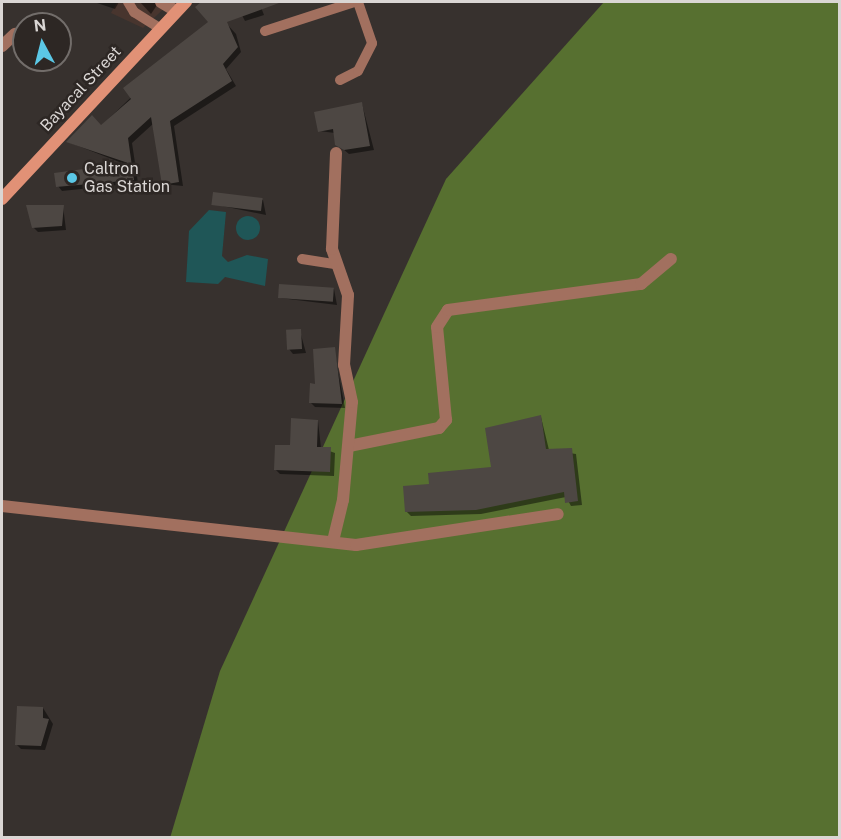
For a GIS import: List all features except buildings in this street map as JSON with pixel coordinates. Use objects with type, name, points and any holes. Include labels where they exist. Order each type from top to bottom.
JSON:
[{"type":"main road","name":"Bayacal Street","points":[[2,199],[186,2]]},
{"type":"street","points":[[162,2],[176,11]]},
{"type":"street","points":[[333,542],[349,446],[351,389],[344,359],[348,295],[335,264],[336,153]]},
{"type":"street","points":[[349,446],[439,428],[446,420],[437,327],[448,310],[641,284],[671,259]]},
{"type":"street","points":[[2,506],[333,542],[397,540],[558,514]]},
{"type":"lane","points":[[128,2],[134,12],[160,28]]},
{"type":"lane","points":[[266,30],[356,2],[372,44],[358,71],[340,80]]},
{"type":"lane","points":[[302,259],[335,264]]},
{"type":"shaded area","points":[[117,2],[165,2],[169,4],[143,28],[111,13]]},
{"type":"green space","points":[[604,2],[839,2],[839,837],[170,838],[220,671],[446,179]]},
{"type":"water","points":[[209,210],[226,212],[222,256],[228,262],[247,255],[268,259],[265,286],[225,277],[218,284],[186,282],[189,231]]},
{"type":"water","points":[[248,216],[257,219],[260,228],[257,237],[248,240],[239,237],[236,228],[239,219]]},
{"type":"place","name":"Caltron Gas Station","points":[[72,178]]}]
